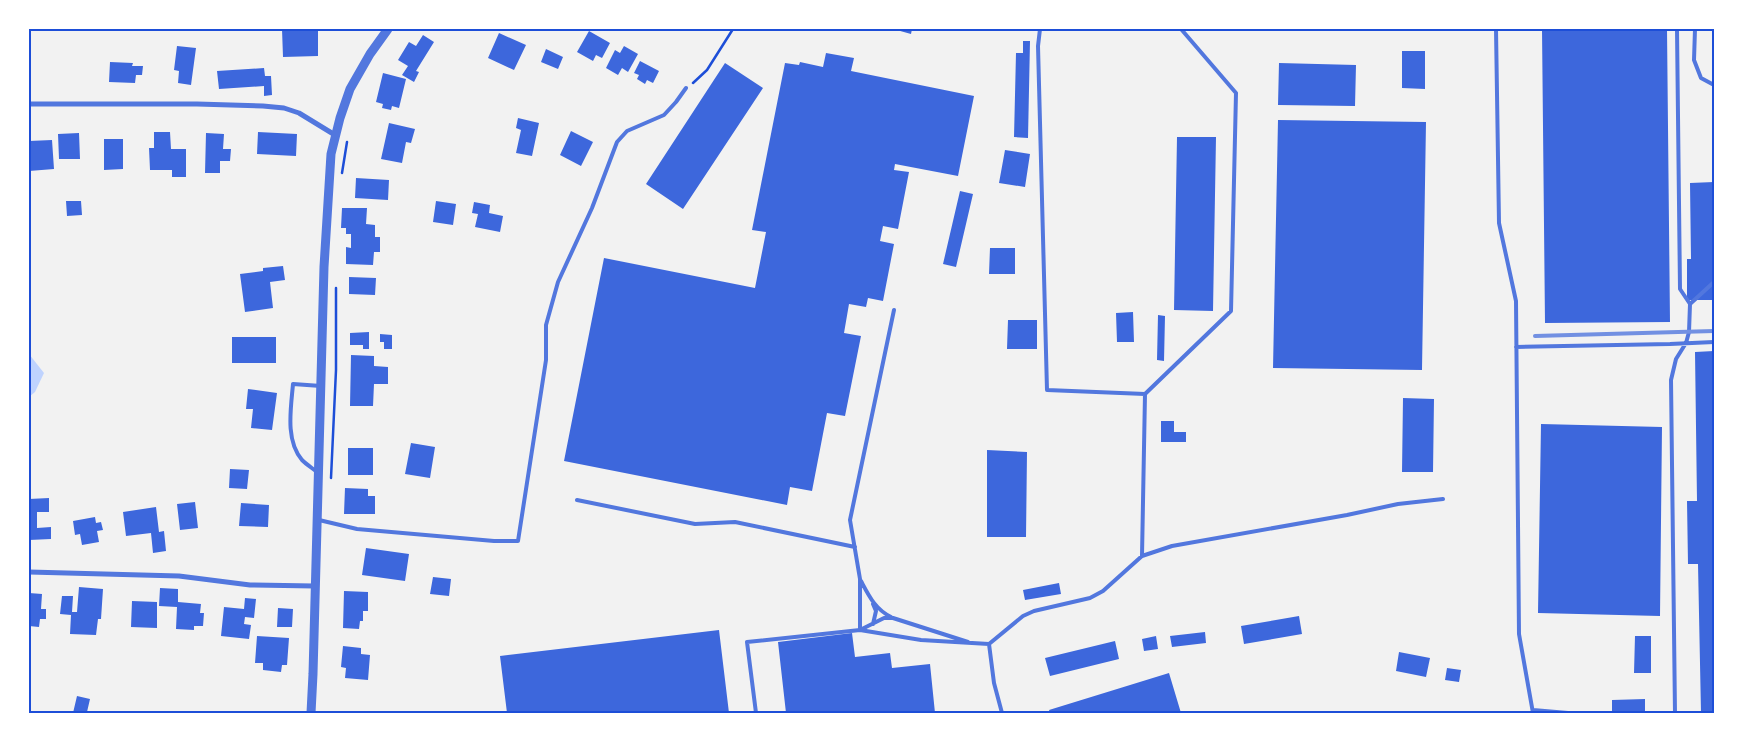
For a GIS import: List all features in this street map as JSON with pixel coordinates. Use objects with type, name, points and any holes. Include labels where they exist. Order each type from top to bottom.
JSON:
[{"type":"street","points":[[311,713],[327,209],[331,154],[350,89],[370,54],[388,29]]},
{"type":"street","points":[[29,104],[263,106],[298,112],[335,135]]},
{"type":"street","points":[[29,572],[179,576],[250,584],[314,586]]},
{"type":"lane","points":[[1040,29],[1038,46],[1047,390],[1145,394]]},
{"type":"lane","points":[[1142,556],[1145,394],[1231,311],[1236,93],[1181,29]]},
{"type":"lane","points":[[1496,29],[1499,223],[1516,301],[1519,634],[1533,712],[1560,711],[1568,713]]},
{"type":"lane","points":[[1675,713],[1671,380],[1676,359],[1686,344],[1689,332],[1690,304],[1680,289],[1677,29]]},
{"type":"lane","points":[[1694,29],[1694,60],[1701,78],[1714,85]]},
{"type":"lane","points":[[316,520],[357,528],[494,541],[518,541],[546,360],[546,325],[558,282],[592,208],[617,142],[627,131],[664,115],[686,88]]},
{"type":"lane","points":[[1690,304],[1714,282]]},
{"type":"lane","points":[[860,630],[860,579],[850,520],[894,310]]},
{"type":"lane","points":[[1516,347],[1714,342]]},
{"type":"lane","points":[[318,473],[302,460],[296,451],[290,423],[293,384],[321,386]]},
{"type":"lane","points":[[756,713],[747,642],[860,630],[922,640],[989,644],[1028,613],[1090,598],[1103,591],[1142,556],[1172,546],[1398,504],[1443,499]]},
{"type":"lane","points":[[577,500],[696,524],[735,522],[855,547]]},
{"type":"lane","points":[[860,579],[876,611],[873,624]]},
{"type":"lane","points":[[872,602],[878,609],[893,618],[972,643]]},
{"type":"lane","points":[[860,630],[884,618],[893,618]]},
{"type":"lane","points":[[989,644],[994,683],[1002,713]]},
{"type":"path","points":[[686,88],[707,70],[733,29]]},
{"type":"path","points":[[341,180],[349,134]]},
{"type":"path","points":[[331,484],[336,370],[336,284]]},
{"type":"water","points":[[29,354],[44,373],[35,392],[29,397]]},
{"type":"building","points":[[282,29],[318,29],[318,56],[283,57]]},
{"type":"building","points":[[893,29],[912,29],[911,34]]},
{"type":"building","points":[[1542,29],[1667,29],[1670,322],[1545,323]]},
{"type":"building","points":[[589,31],[610,43],[602,58],[596,55],[593,61],[577,52]]},
{"type":"building","points":[[499,33],[526,45],[514,70],[488,58]]},
{"type":"building","points":[[423,35],[434,42],[416,71],[419,72],[414,82],[402,75],[408,66],[398,60],[409,42],[416,46]]},
{"type":"building","points":[[1023,41],[1030,41],[1028,138],[1014,137],[1016,53],[1023,53]]},
{"type":"building","points":[[177,46],[196,48],[191,85],[178,83],[179,71],[174,70]]},
{"type":"building","points":[[624,46],[638,54],[628,72],[622,68],[618,75],[606,68],[615,50],[620,53]]},
{"type":"building","points":[[546,49],[563,57],[558,69],[541,62]]},
{"type":"building","points":[[1402,51],[1425,51],[1425,89],[1402,88]]},
{"type":"building","points":[[826,53],[854,58],[851,71],[974,96],[958,176],[895,164],[894,170],[909,172],[898,229],[883,226],[880,241],[894,244],[883,301],[868,298],[866,307],[849,304],[844,333],[861,336],[845,416],[827,413],[812,491],[790,487],[787,505],[564,461],[604,258],[755,288],[766,232],[752,230],[785,63],[799,65],[800,62],[823,67]]},
{"type":"building","points":[[640,61],[659,71],[653,83],[647,80],[645,84],[637,79],[639,75],[634,73]]},
{"type":"building","points":[[110,62],[133,63],[132,66],[143,66],[142,75],[136,75],[135,83],[109,82]]},
{"type":"building","points":[[725,63],[763,88],[683,209],[646,184]]},
{"type":"building","points":[[1279,63],[1356,65],[1355,106],[1278,105]]},
{"type":"building","points":[[264,68],[265,76],[271,76],[272,95],[264,96],[264,86],[219,89],[217,71]]},
{"type":"building","points":[[383,73],[406,79],[399,108],[392,106],[391,110],[382,108],[383,104],[376,102]]},
{"type":"building","points":[[518,118],[539,123],[532,156],[516,153],[521,130],[516,128]]},
{"type":"building","points":[[1278,120],[1426,122],[1422,370],[1273,368]]},
{"type":"building","points":[[389,123],[415,129],[411,143],[406,142],[402,163],[381,159]]},
{"type":"building","points":[[571,131],[593,142],[581,166],[560,155]]},
{"type":"building","points":[[154,132],[170,132],[171,149],[186,149],[186,177],[172,177],[172,170],[150,170],[149,148],[154,148]]},
{"type":"building","points":[[258,132],[297,134],[296,156],[257,154]]},
{"type":"building","points":[[79,133],[80,159],[59,159],[58,134]]},
{"type":"building","points":[[206,133],[224,134],[223,149],[231,149],[230,161],[220,161],[220,173],[205,173]]},
{"type":"building","points":[[1177,137],[1216,137],[1213,311],[1174,310]]},
{"type":"building","points":[[104,139],[123,139],[123,169],[104,170]]},
{"type":"building","points":[[52,140],[54,169],[29,171],[29,141]]},
{"type":"building","points":[[1005,150],[1030,154],[1025,187],[999,183]]},
{"type":"building","points":[[356,178],[389,180],[388,200],[355,198]]},
{"type":"building","points":[[1714,182],[1714,300],[1687,300],[1687,259],[1691,259],[1690,183]]},
{"type":"building","points":[[960,191],[973,194],[956,267],[943,264]]},
{"type":"building","points":[[66,201],[81,201],[82,215],[67,216]]},
{"type":"building","points":[[436,201],[456,204],[453,225],[433,222]]},
{"type":"building","points":[[474,202],[490,205],[489,213],[503,216],[500,232],[475,227],[478,214],[472,213]]},
{"type":"building","points":[[342,208],[367,208],[366,224],[375,225],[375,237],[380,237],[380,252],[374,252],[373,265],[346,264],[346,247],[351,248],[351,234],[346,234],[346,228],[341,228]]},
{"type":"building","points":[[990,248],[1015,248],[1015,274],[989,274]]},
{"type":"building","points":[[283,266],[285,280],[270,282],[273,308],[245,312],[240,274],[263,271],[263,268]]},
{"type":"building","points":[[349,277],[376,278],[375,295],[349,294]]},
{"type":"building","points":[[1133,312],[1134,342],[1117,342],[1116,313]]},
{"type":"building","points":[[1158,315],[1165,316],[1164,361],[1157,360]]},
{"type":"building","points":[[1008,320],[1037,320],[1037,349],[1007,349]]},
{"type":"building","points":[[369,332],[369,349],[363,349],[363,345],[350,345],[350,333]]},
{"type":"building","points":[[380,334],[392,335],[392,349],[384,349],[384,342],[380,342]]},
{"type":"building","points":[[232,337],[276,337],[276,363],[232,363]]},
{"type":"building","points":[[1714,351],[1714,713],[1701,713],[1698,564],[1688,564],[1687,501],[1697,501],[1695,352]]},
{"type":"building","points":[[351,355],[374,356],[374,366],[388,367],[388,384],[374,384],[373,406],[350,406]]},
{"type":"building","points":[[248,389],[277,393],[272,430],[251,428],[253,409],[246,409]]},
{"type":"building","points":[[1403,398],[1434,399],[1433,472],[1402,472]]},
{"type":"building","points":[[1161,421],[1174,421],[1174,432],[1186,432],[1186,442],[1161,442]]},
{"type":"building","points":[[1541,424],[1662,427],[1660,616],[1538,613]]},
{"type":"building","points":[[411,443],[435,447],[430,478],[405,474]]},
{"type":"building","points":[[348,448],[373,448],[373,475],[348,475]]},
{"type":"building","points":[[987,450],[1027,452],[1026,537],[987,537]]},
{"type":"building","points":[[230,469],[249,470],[247,489],[229,488]]},
{"type":"building","points":[[345,488],[368,489],[368,496],[375,496],[375,514],[344,514]]},
{"type":"building","points":[[49,498],[49,512],[37,512],[37,528],[51,527],[51,539],[29,540],[29,499]]},
{"type":"building","points":[[195,502],[198,528],[180,530],[177,504]]},
{"type":"building","points":[[241,503],[269,505],[268,527],[239,526]]},
{"type":"building","points":[[156,507],[159,532],[164,531],[166,551],[153,553],[151,533],[126,536],[123,512]]},
{"type":"building","points":[[95,517],[96,523],[101,522],[103,530],[97,531],[99,542],[82,545],[80,534],[75,535],[73,521]]},
{"type":"building","points":[[366,548],[409,554],[405,581],[362,575]]},
{"type":"building","points":[[433,577],[451,579],[449,596],[430,594]]},
{"type":"building","points":[[1059,583],[1061,594],[1025,600],[1023,590]]},
{"type":"building","points":[[79,587],[103,589],[101,619],[98,619],[96,635],[70,634],[71,615],[60,614],[62,596],[73,596],[72,612],[77,612]]},
{"type":"building","points":[[160,588],[178,589],[178,602],[201,604],[200,613],[204,613],[203,626],[194,626],[194,630],[176,629],[177,607],[159,606]]},
{"type":"building","points":[[344,591],[368,592],[368,611],[363,611],[363,621],[360,621],[359,629],[343,628]]},
{"type":"building","points":[[29,593],[42,594],[41,609],[46,609],[46,619],[40,619],[39,627],[29,626]]},
{"type":"building","points":[[245,598],[256,599],[254,618],[245,617],[244,624],[251,625],[249,639],[221,636],[224,607],[244,609]]},
{"type":"building","points":[[132,601],[157,602],[157,628],[131,627]]},
{"type":"building","points":[[278,608],[293,609],[292,627],[277,627]]},
{"type":"building","points":[[1299,616],[1302,634],[1244,644],[1241,626]]},
{"type":"building","points":[[719,630],[729,713],[507,713],[500,656]]},
{"type":"building","points":[[1205,632],[1206,643],[1172,647],[1170,636]]},
{"type":"building","points":[[852,633],[855,657],[890,653],[892,668],[930,664],[935,713],[786,713],[778,642]]},
{"type":"building","points":[[257,636],[289,638],[287,665],[282,665],[281,672],[263,670],[263,663],[255,663]]},
{"type":"building","points":[[1156,636],[1158,649],[1144,651],[1142,639]]},
{"type":"building","points":[[1635,636],[1651,636],[1651,673],[1634,673]]},
{"type":"building","points":[[1115,641],[1119,659],[1050,676],[1045,658]]},
{"type":"building","points":[[343,646],[361,648],[361,654],[370,655],[368,680],[345,678],[346,668],[341,667]]},
{"type":"building","points":[[1399,652],[1430,658],[1426,677],[1396,671]]},
{"type":"building","points":[[1447,668],[1461,670],[1459,682],[1445,680]]},
{"type":"building","points":[[1169,673],[1181,713],[1050,713],[1049,710]]},
{"type":"building","points":[[77,696],[90,699],[87,712],[73,713]]},
{"type":"building","points":[[1645,699],[1645,713],[1612,713],[1612,700]]},
{"type":"railway","points":[[1535,336],[1714,331]]}]
